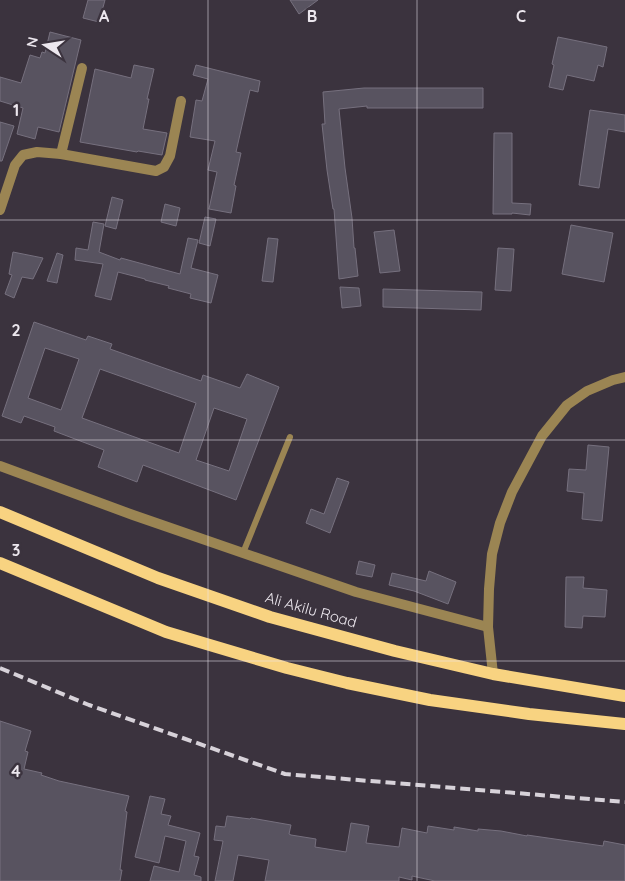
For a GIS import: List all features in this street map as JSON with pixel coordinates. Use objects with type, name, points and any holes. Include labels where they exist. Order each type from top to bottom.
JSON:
[{"type":"main road","name":"Ali Akilu Road","points":[[0,512],[158,578],[270,617],[395,651],[493,674],[625,696]]},
{"type":"main road","points":[[0,563],[166,632],[288,668],[347,683],[430,700],[529,714],[625,724]]},
{"type":"street","points":[[61,154],[82,68]]},
{"type":"street","points":[[0,210],[15,165],[23,156],[37,152],[61,154],[156,171],[164,167],[170,156],[181,100]]},
{"type":"street","points":[[493,674],[488,627],[488,589],[492,554],[500,523],[512,492],[542,436],[567,405],[587,391],[625,377]]},
{"type":"street","points":[[0,466],[133,515],[356,592],[488,627]]},
{"type":"lane","points":[[243,553],[290,436]]},
{"type":"building","points":[[88,0],[105,0],[99,22],[83,18]]},
{"type":"building","points":[[290,0],[318,0],[299,14]]},
{"type":"building","points":[[50,32],[81,40],[59,132],[38,127],[35,139],[17,134],[23,108],[0,101],[0,77],[21,83],[30,55],[40,58],[42,52],[45,53]]},
{"type":"building","points":[[558,37],[607,47],[603,67],[598,65],[594,81],[567,75],[563,90],[549,87]]},
{"type":"building","points":[[134,65],[154,69],[143,129],[167,133],[162,155],[80,142],[95,69],[131,78]]},
{"type":"building","points":[[196,65],[260,81],[258,92],[250,90],[236,152],[241,153],[234,185],[236,186],[231,213],[209,209],[217,172],[208,170],[215,141],[190,137],[196,100],[202,101],[208,79],[193,75]]},
{"type":"building","points":[[364,88],[483,88],[483,108],[367,108],[367,106],[339,109],[358,276],[339,279],[334,209],[322,124],[325,124],[323,92]]},
{"type":"building","points":[[590,110],[625,115],[625,132],[608,129],[599,188],[579,185]]},
{"type":"building","points":[[0,122],[14,126],[2,161],[0,161]]},
{"type":"building","points":[[494,133],[512,133],[512,203],[531,204],[530,215],[512,213],[493,214]]},
{"type":"building","points":[[112,197],[123,200],[116,229],[105,226]]},
{"type":"building","points":[[165,204],[180,208],[176,226],[161,222]]},
{"type":"building","points":[[205,217],[216,219],[210,246],[199,243]]},
{"type":"building","points":[[93,222],[104,224],[99,252],[120,260],[121,258],[180,274],[188,238],[198,240],[191,268],[218,275],[211,303],[190,298],[191,294],[168,288],[169,286],[118,272],[111,300],[95,296],[103,264],[75,260],[76,248],[88,250]]},
{"type":"building","points":[[571,225],[613,233],[604,282],[562,274]]},
{"type":"building","points":[[394,230],[400,271],[380,273],[374,232]]},
{"type":"building","points":[[268,238],[278,239],[273,282],[262,281]]},
{"type":"building","points":[[498,248],[514,249],[511,291],[495,290]]},
{"type":"building","points":[[13,252],[43,258],[33,279],[22,277],[14,298],[5,294],[12,275],[9,274]]},
{"type":"building","points":[[57,253],[63,255],[57,283],[47,281]]},
{"type":"building","points":[[340,287],[359,288],[361,306],[342,308]]},
{"type":"building","points":[[383,289],[482,292],[481,310],[383,307]]},
{"type":"building","points":[[34,322],[86,340],[88,336],[112,344],[110,349],[201,381],[203,375],[240,388],[247,374],[279,387],[236,500],[143,465],[137,482],[98,467],[104,450],[54,431],[55,427],[24,416],[21,423],[2,416]],"holes":[[[45,348],[79,359],[61,410],[28,398]],[[100,369],[196,403],[179,453],[82,418]],[[214,408],[247,419],[229,471],[196,460]]]},
{"type":"building","points":[[588,445],[609,447],[602,521],[582,519],[584,493],[567,491],[569,469],[586,470]]},
{"type":"building","points":[[337,478],[349,482],[330,533],[306,523],[311,509],[324,514]]},
{"type":"building","points":[[359,561],[375,565],[372,577],[356,574]]},
{"type":"building","points":[[429,571],[456,582],[448,604],[414,591],[389,585],[392,573],[426,581]]},
{"type":"building","points":[[566,577],[584,577],[583,588],[607,590],[605,617],[583,616],[582,628],[565,627]]},
{"type":"building","points":[[0,721],[31,731],[25,751],[28,752],[24,769],[42,773],[41,775],[59,781],[129,796],[125,811],[127,812],[120,881],[0,881]]},
{"type":"building","points":[[150,796],[165,799],[161,814],[171,816],[168,825],[200,833],[194,856],[199,857],[194,875],[201,877],[201,881],[150,881],[154,866],[179,872],[186,841],[165,836],[159,863],[135,857]]},
{"type":"building","points":[[227,816],[291,825],[289,834],[316,839],[315,847],[346,852],[351,823],[369,826],[366,843],[399,847],[402,828],[427,833],[428,826],[454,830],[454,827],[478,831],[478,829],[501,831],[603,846],[604,841],[625,845],[625,881],[435,881],[412,876],[412,880],[399,877],[399,881],[265,881],[269,860],[238,855],[233,881],[215,881],[223,841],[214,840],[216,826],[225,827]]},
{"type":"railway","points":[[0,668],[89,705],[285,774],[625,802]]}]
